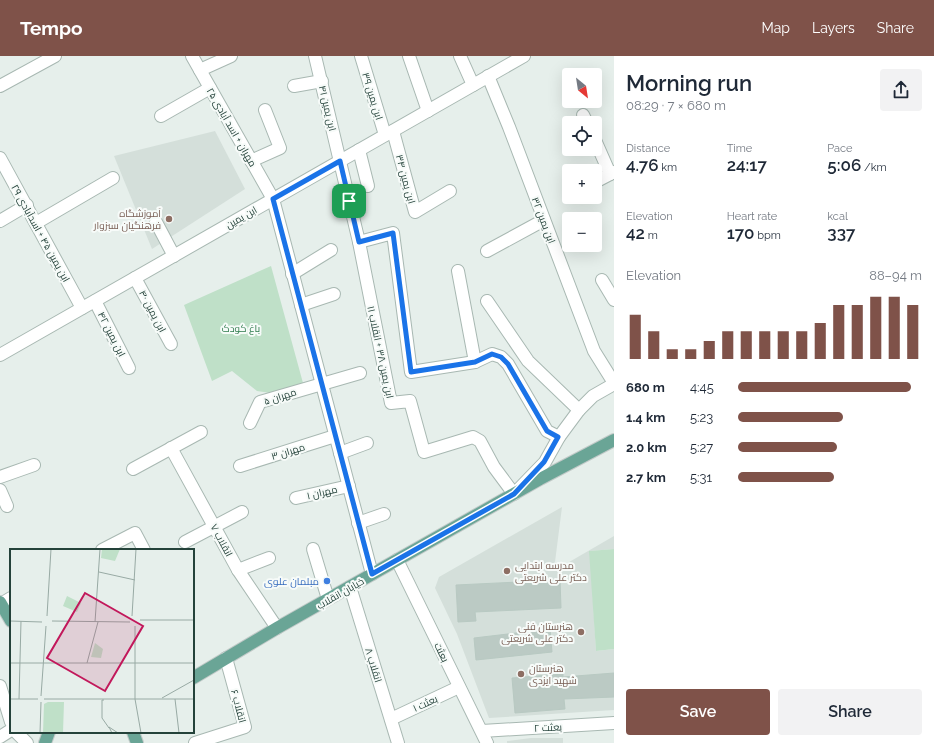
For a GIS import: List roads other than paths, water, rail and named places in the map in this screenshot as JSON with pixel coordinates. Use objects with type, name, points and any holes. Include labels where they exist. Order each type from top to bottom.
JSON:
[{"type":"main road","name":"خیابان انقلاب","points":[[194,677],[372,574],[514,494],[614,440]]},
{"type":"main road","points":[[4,601],[10,618]]},
{"type":"main road","points":[[45,743],[49,733]]},
{"type":"main road","points":[[133,733],[137,743]]},
{"type":"street","points":[[0,86],[55,56]]},
{"type":"street","name":"مهران + اسد آبادی ۲۵","points":[[192,56],[273,199],[372,574]]},
{"type":"street","points":[[200,70],[231,56]]},
{"type":"street","name":"ابن یمین ۴۱","points":[[316,56],[340,161]]},
{"type":"street","name":"ابن یمین ۳۹","points":[[361,56],[389,133]]},
{"type":"street","points":[[409,56],[428,111]]},
{"type":"street","points":[[460,56],[473,85]]},
{"type":"street","name":"ابن یمین","points":[[0,355],[524,56]]},
{"type":"street","name":"ابن یمین ۳۲","points":[[488,76],[594,351],[614,384]]},
{"type":"street","points":[[294,86],[322,81]]},
{"type":"street","points":[[161,116],[210,88]]},
{"type":"street","points":[[251,161],[280,148],[265,110]]},
{"type":"street","name":"ابن یمین ۳۴","points":[[389,133],[415,212],[450,191]]},
{"type":"street","points":[[359,150],[368,186]]},
{"type":"street","points":[[602,154],[612,173],[602,178]]},
{"type":"street","name":"ابن یمین ۴۵ + اسدآبادی ۲۹","points":[[0,158],[82,308]]},
{"type":"street","name":"ابن یمین ۳۸ + انقلاب ۱۱","points":[[340,161],[359,242],[391,403],[410,401],[424,452],[473,437],[480,441],[494,467],[514,494]]},
{"type":"street","points":[[36,223],[113,178]]},
{"type":"street","points":[[0,222],[27,205]]},
{"type":"street","points":[[487,251],[544,220]]},
{"type":"street","points":[[156,222],[174,256]]},
{"type":"street","points":[[359,242],[393,233],[411,372],[475,362],[492,354],[501,357],[508,364],[547,431],[558,437]]},
{"type":"street","points":[[292,274],[331,250]]},
{"type":"street","points":[[458,271],[475,362]]},
{"type":"street","name":"ابن یمین ۴۰","points":[[135,278],[170,344]]},
{"type":"street","points":[[602,280],[614,300]]},
{"type":"street","points":[[301,305],[334,294]]},
{"type":"street","name":"ابن یمین ۴۲","points":[[95,300],[129,368]]},
{"type":"street","points":[[487,301],[528,361],[579,410]]},
{"type":"street","name":"مهران ۵","points":[[250,422],[260,402],[360,373]]},
{"type":"street","points":[[514,494],[544,462],[558,437],[579,410],[593,396],[614,384]]},
{"type":"street","points":[[133,469],[201,432]]},
{"type":"street","name":"مهران ۳","points":[[240,466],[335,436]]},
{"type":"street","points":[[340,453],[367,443]]},
{"type":"street","name":"انقلاب ۷","points":[[171,448],[238,570],[277,628]]},
{"type":"street","points":[[0,477],[34,465]]},
{"type":"street","name":"مهران ۱","points":[[296,498],[349,486]]},
{"type":"street","points":[[0,490],[7,506]]},
{"type":"street","points":[[185,542],[242,512]]},
{"type":"street","points":[[358,523],[384,514]]},
{"type":"street","points":[[104,549],[135,533],[143,549]]},
{"type":"street","points":[[313,549],[328,599]]},
{"type":"street","points":[[238,570],[269,558]]},
{"type":"street","name":"بعثت","points":[[397,560],[487,743]]},
{"type":"street","name":"انقلاب ۸","points":[[350,587],[391,719],[396,742]]},
{"type":"street","name":"انقلاب ۶","points":[[195,743],[245,727],[226,658]]},
{"type":"street","name":"بعثت ۱","points":[[391,719],[459,687]]},
{"type":"street","points":[[0,688],[10,719]]},
{"type":"street","name":"بعثت ۲","points":[[482,731],[614,723]]},
{"type":"street","points":[[0,737],[10,731]]},
{"type":"street","points":[[17,733],[27,743]]},
{"type":"place","name":"آموزشگاه فرهنگیان سبزوار","points":[[169,219]]},
{"type":"place","name":"مدرسه ابتدایی دکتر علی شریعتی","points":[[507,571]]},
{"type":"place","name":"مبلمان علوی","points":[[327,581]]},
{"type":"place","name":"هنرستان فنی دکتر علی شریعتی","points":[[581,632]]},
{"type":"place","name":"هنرستان شهید ایزدی","points":[[521,674]]},
{"type":"park label","name":"باغ کودک","points":[[241,328]]}]
